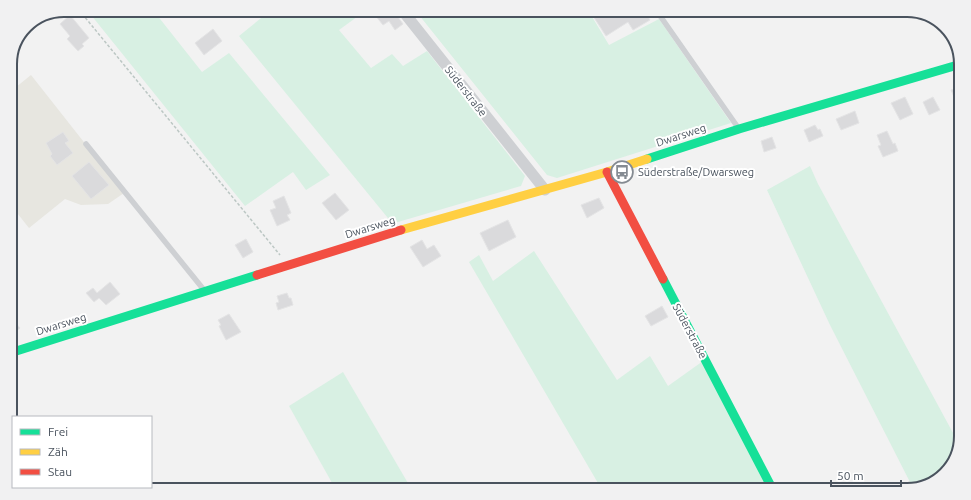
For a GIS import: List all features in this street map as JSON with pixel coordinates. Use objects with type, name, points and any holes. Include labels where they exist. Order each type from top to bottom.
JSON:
[{"type":"street","name":"Süderstraße","points":[[408,17],[545,190]]},
{"type":"street","name":"Dwarsweg","points":[[17,350],[289,266],[383,235],[607,172],[739,129],[954,66]]},
{"type":"street","name":"Süderstraße","points":[[607,172],[769,483]]},
{"type":"lane","points":[[661,17],[739,129]]},
{"type":"lane","points":[[86,144],[205,292]]},
{"type":"path","points":[[85,17],[289,266]]},
{"type":"shaded area","points":[[31,75],[124,193],[108,204],[81,205],[65,199],[29,228],[17,213],[17,86]]},
{"type":"green space","points":[[93,17],[159,17],[202,72],[229,53],[330,175],[306,190],[293,172],[245,206]]},
{"type":"green space","points":[[262,17],[357,17],[339,30],[371,68],[392,54],[403,66],[427,51],[525,176],[521,186],[392,223],[239,36]]},
{"type":"green space","points":[[421,17],[592,17],[609,45],[659,19],[731,123],[557,178],[547,175]]},
{"type":"green space","points":[[810,166],[818,184],[954,435],[954,442],[949,457],[942,467],[931,477],[910,483],[830,325],[767,190]]},
{"type":"green space","points":[[534,251],[617,380],[650,356],[668,386],[703,361],[766,483],[598,483],[469,262],[479,255],[493,281]]},
{"type":"green space","points":[[343,372],[408,483],[332,483],[289,406]]},
{"type":"building","points":[[68,17],[72,17],[89,38],[82,44],[84,46],[78,51],[67,39],[70,36],[60,24]]},
{"type":"building","points":[[377,17],[398,17],[403,24],[395,30],[389,21],[383,25]]},
{"type":"building","points":[[594,17],[648,17],[650,20],[633,30],[628,22],[606,36]]},
{"type":"building","points":[[213,29],[222,41],[204,55],[195,43]]},
{"type":"building","points":[[954,89],[954,97],[951,90]]},
{"type":"building","points":[[905,97],[913,114],[900,120],[891,103]]},
{"type":"building","points":[[933,97],[940,110],[929,115],[923,102]]},
{"type":"building","points":[[855,111],[859,123],[841,130],[836,119]]},
{"type":"building","points":[[815,125],[818,130],[820,129],[823,136],[809,142],[804,130]]},
{"type":"building","points":[[887,131],[893,144],[895,143],[898,151],[883,157],[878,146],[881,145],[877,135]]},
{"type":"building","points":[[63,132],[69,141],[65,143],[73,153],[57,165],[50,156],[52,154],[46,143]]},
{"type":"building","points":[[772,137],[776,148],[764,152],[761,141]]},
{"type":"building","points":[[89,162],[109,185],[91,199],[72,176]]},
{"type":"building","points":[[335,193],[349,210],[336,220],[322,203]]},
{"type":"building","points":[[284,196],[291,213],[287,215],[290,220],[277,226],[270,210],[276,208],[273,201]]},
{"type":"building","points":[[599,198],[604,208],[587,218],[581,205]]},
{"type":"building","points":[[508,220],[516,237],[489,251],[480,233]]},
{"type":"building","points":[[246,239],[253,252],[243,258],[235,245]]},
{"type":"building","points":[[422,240],[427,249],[434,245],[441,256],[423,267],[410,247]]},
{"type":"building","points":[[110,282],[120,294],[106,305],[99,298],[94,302],[86,293],[93,288],[97,293]]},
{"type":"building","points":[[287,293],[289,298],[291,298],[293,305],[278,310],[276,303],[279,302],[277,296]]},
{"type":"building","points":[[662,306],[668,317],[651,326],[645,316]]},
{"type":"building","points":[[229,314],[241,332],[226,340],[219,326],[221,325],[218,320]]},
{"type":"traffic: fast","points":[[647,159],[739,129],[954,66]]},
{"type":"traffic: fast","points":[[17,351],[257,275]]},
{"type":"traffic: fast","points":[[663,279],[769,483]]},
{"type":"traffic: slow","points":[[401,230],[607,172],[647,159]]},
{"type":"traffic: jam","points":[[607,172],[663,279]]},
{"type":"traffic: jam","points":[[257,275],[401,230]]},
{"type":"place","name":"Süderstraße/Dwarsweg","points":[[622,172]]}]
